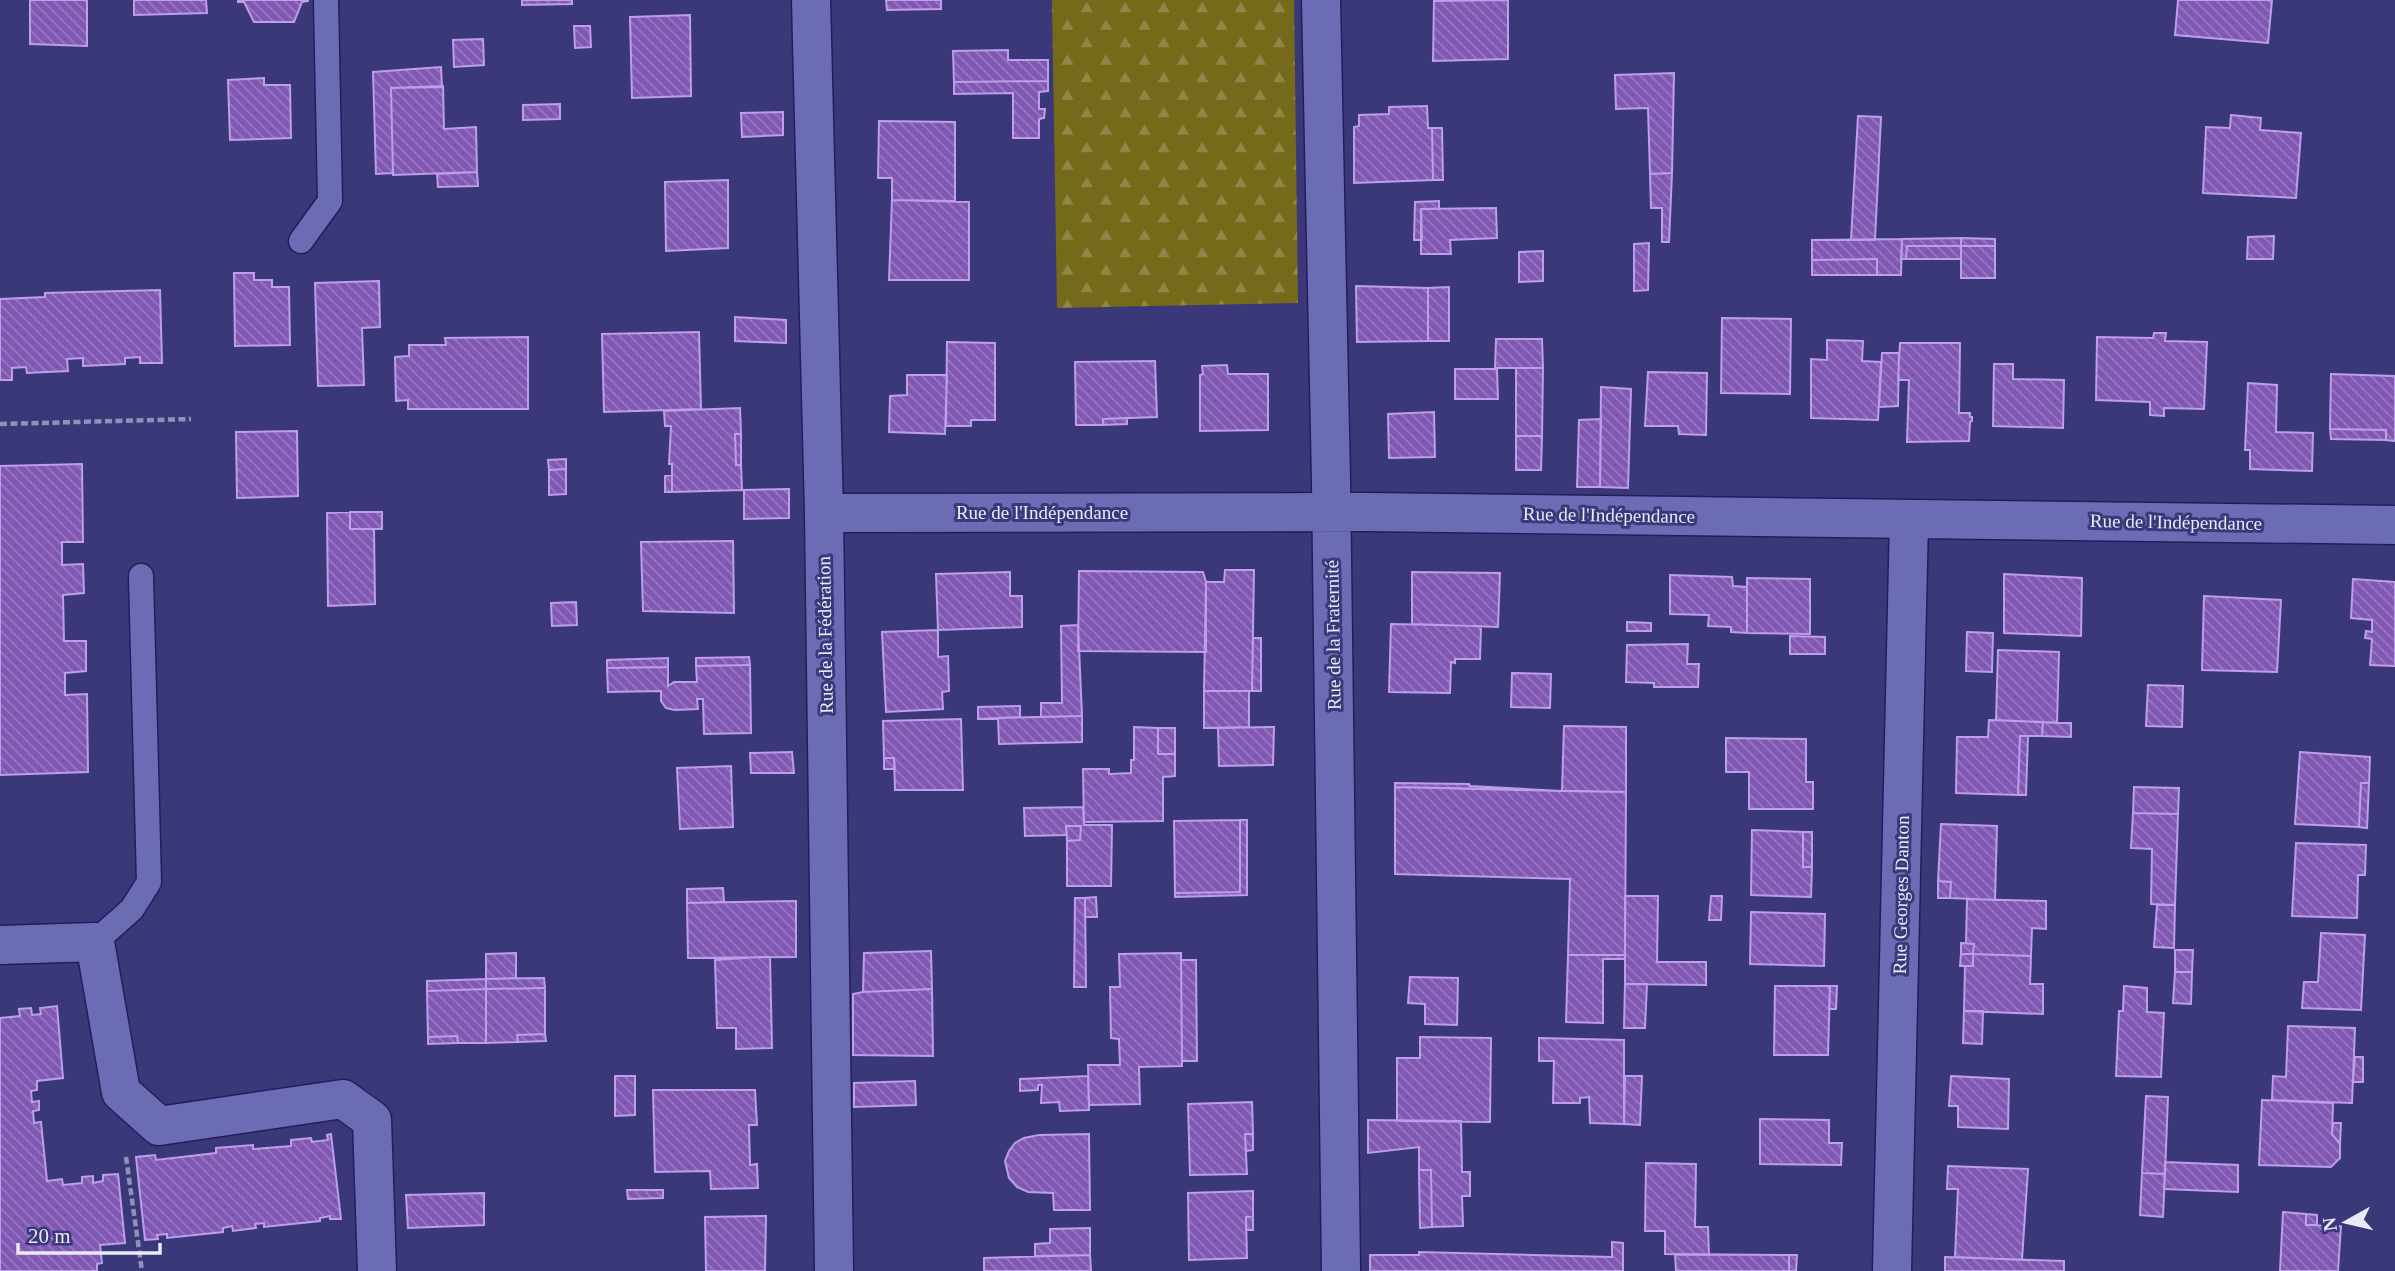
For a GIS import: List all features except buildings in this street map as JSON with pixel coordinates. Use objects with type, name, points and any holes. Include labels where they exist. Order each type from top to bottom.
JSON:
[{"type":"street","name":"Rue de la Fédération","points":[[811,0],[824,513],[834,1271]]},
{"type":"street","name":"Rue de la Fraternité","points":[[1321,0],[1341,1271]]},
{"type":"street","name":"Rue de l'Indépendance","points":[[824,513],[1330,512],[2395,525]]},
{"type":"street","name":"Rue Georges Danton","points":[[1892,1271],[1909,519]]},
{"type":"street","points":[[0,945],[94,942],[121,1092],[159,1126],[343,1099],[372,1120],[377,1271]]},
{"type":"lane","points":[[301,241],[330,201],[326,0]]},
{"type":"lane","points":[[94,942],[132,909],[149,882],[141,576]]},
{"type":"path","points":[[0,424],[191,419]]},
{"type":"path","points":[[137,1106],[126,1152],[142,1271]]},
{"type":"green space","points":[[1052,0],[1294,0],[1298,303],[1057,308]]}]
